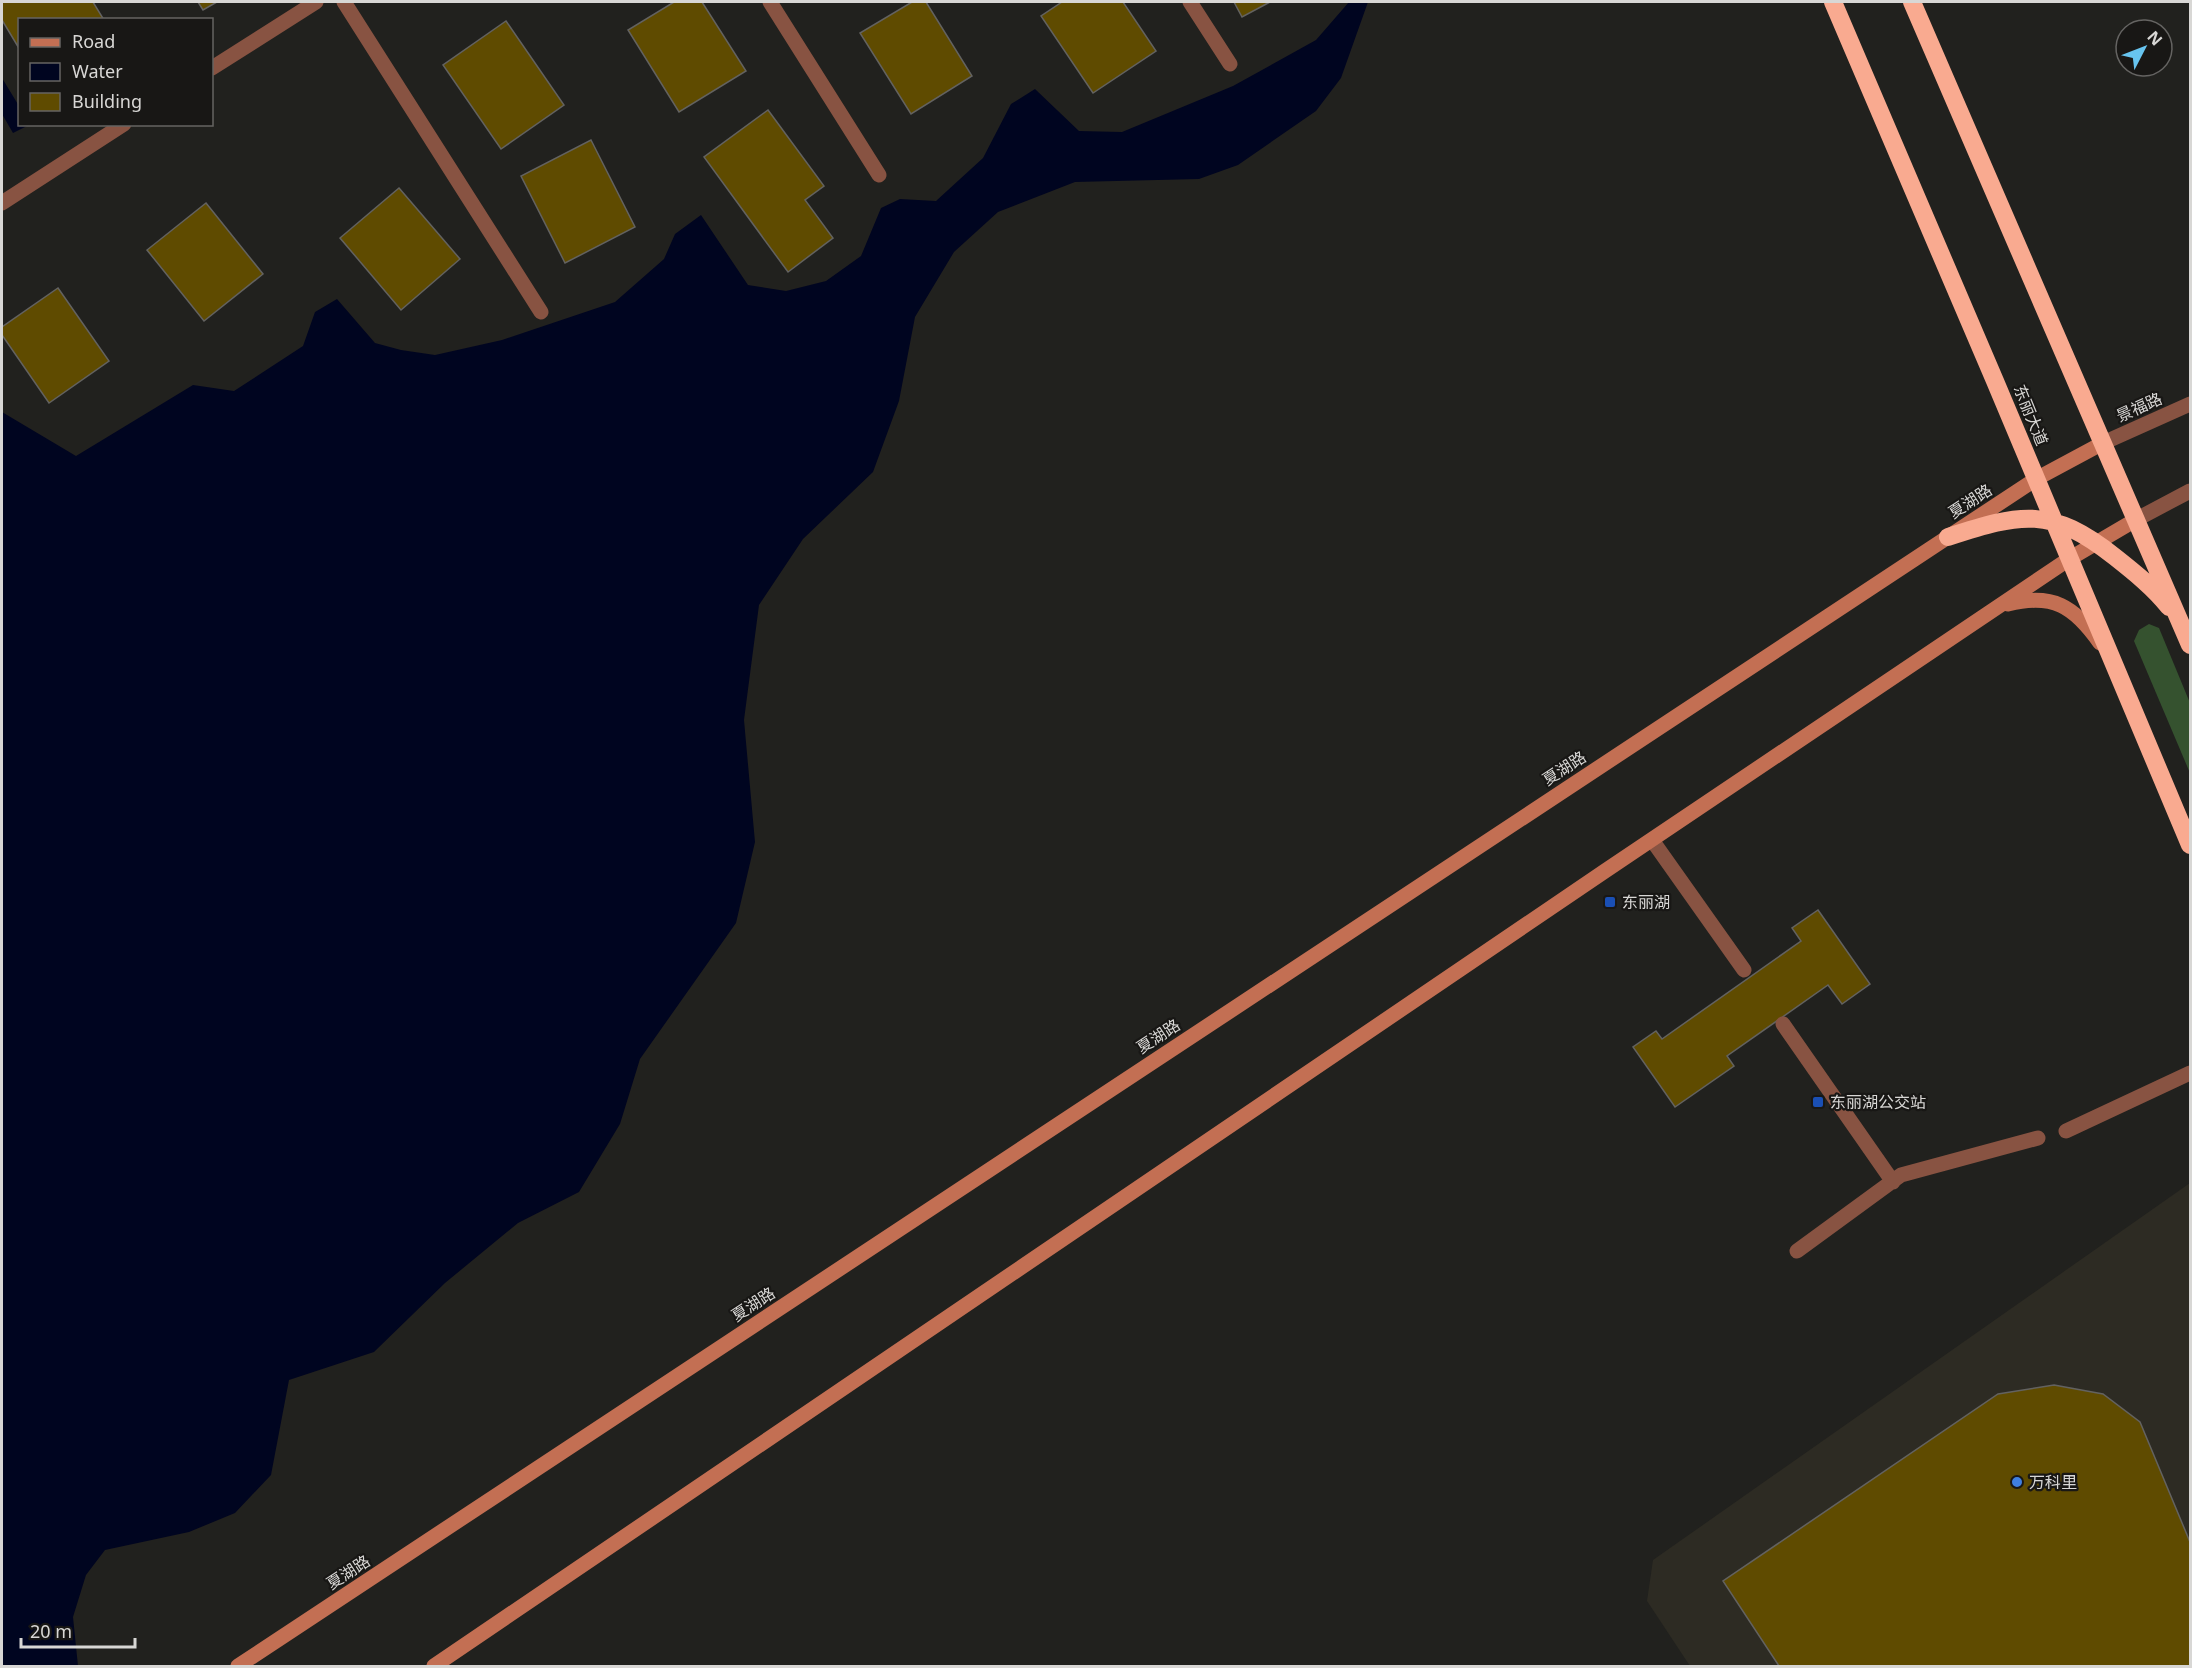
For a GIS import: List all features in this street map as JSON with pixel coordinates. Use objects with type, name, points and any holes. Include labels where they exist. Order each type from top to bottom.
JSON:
[{"type":"highway","name":"东丽大道","points":[[1833,2],[2190,845]]},
{"type":"highway","points":[[1912,2],[2190,645]]},
{"type":"highway","points":[[1948,537],[1992,523],[2024,518],[2053,520],[2074,529],[2096,543],[2131,570],[2163,599],[2181,623]]},
{"type":"street","points":[[213,67],[316,2]]},
{"type":"street","points":[[345,2],[541,312]]},
{"type":"street","points":[[770,2],[879,175]]},
{"type":"street","points":[[1190,2],[1230,64]]},
{"type":"street","points":[[2,203],[121,126]]},
{"type":"street","name":"景福路","points":[[2103,443],[2190,404]]},
{"type":"street","name":"夏湖路","points":[[238,1666],[2036,479],[2103,443]]},
{"type":"street","points":[[434,1666],[2069,559],[2190,491]]},
{"type":"street","points":[[1999,606],[2044,599],[2058,603],[2083,620],[2111,659]]},
{"type":"street","points":[[1652,840],[1744,970]]},
{"type":"street","points":[[1783,1024],[1893,1182]]},
{"type":"street","points":[[2066,1131],[2190,1074]]},
{"type":"street","points":[[1797,1251],[1901,1175],[2038,1138]]},
{"type":"shaded area","name":"万科里","points":[[2190,1183],[2190,1666],[1690,1666],[1647,1601],[1653,1560]]},
{"type":"green space","points":[[2149,624],[2159,628],[2190,703],[2190,773],[2134,641],[2139,630]]},
{"type":"water","points":[[1349,2],[1368,2],[1341,78],[1316,111],[1238,165],[1199,179],[1075,182],[998,212],[954,252],[915,317],[899,401],[873,472],[803,539],[759,605],[744,720],[755,842],[736,923],[640,1059],[620,1124],[579,1192],[518,1223],[445,1283],[374,1352],[289,1380],[271,1475],[235,1513],[189,1532],[105,1550],[86,1575],[73,1617],[78,1666],[2,1666],[2,412],[76,456],[193,385],[234,391],[303,346],[315,312],[337,299],[375,343],[401,350],[435,355],[502,340],[615,302],[664,259],[675,234],[701,215],[748,285],[786,291],[826,281],[861,256],[881,208],[900,199],[936,201],[983,158],[1011,104],[1035,89],[1079,131],[1122,132],[1233,86],[1316,40]]},
{"type":"water","points":[[2,78],[18,104],[18,126],[27,126],[13,133],[2,114]]},
{"type":"building","points":[[2,2],[93,2],[103,18],[18,18],[18,47],[2,20]]},
{"type":"building","points":[[198,2],[217,2],[203,10]]},
{"type":"building","points":[[674,2],[702,2],[746,71],[679,112],[628,30]]},
{"type":"building","points":[[912,2],[926,2],[972,76],[911,114],[860,33]]},
{"type":"building","points":[[1062,2],[1123,2],[1156,51],[1093,93],[1041,16]]},
{"type":"building","points":[[1234,2],[1270,2],[1242,17]]},
{"type":"building","points":[[506,21],[564,105],[501,149],[443,65]]},
{"type":"building","points":[[768,110],[824,186],[805,200],[833,238],[788,272],[704,157]]},
{"type":"building","points":[[591,140],[635,227],[565,263],[521,176]]},
{"type":"building","points":[[399,188],[460,259],[401,310],[340,238]]},
{"type":"building","points":[[206,203],[263,274],[204,321],[147,250]]},
{"type":"building","points":[[58,288],[109,361],[49,403],[2,335],[2,327]]},
{"type":"building","points":[[1818,910],[1870,984],[1842,1004],[1828,985],[1727,1056],[1734,1066],[1675,1107],[1633,1047],[1656,1031],[1662,1039],[1801,941],[1792,928]]},
{"type":"building","name":"万科里","points":[[2054,1385],[2103,1394],[2140,1422],[2190,1542],[2190,1666],[1779,1666],[1723,1581],[1998,1394]]},
{"type":"place","name":"东丽湖","points":[[1610,902]]},
{"type":"place","name":"东丽湖公交站","points":[[1818,1102]]},
{"type":"place","name":"万科里","points":[[2017,1482]]}]
